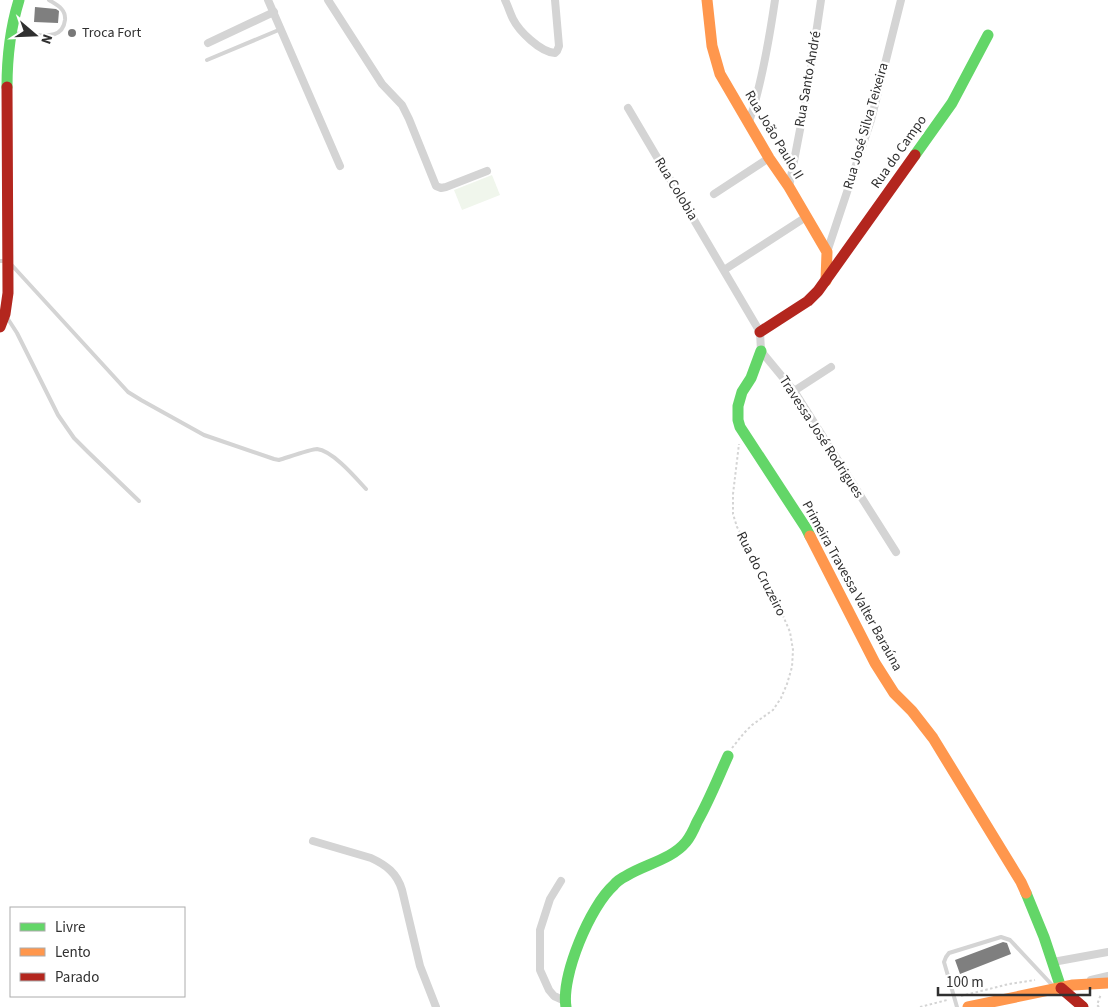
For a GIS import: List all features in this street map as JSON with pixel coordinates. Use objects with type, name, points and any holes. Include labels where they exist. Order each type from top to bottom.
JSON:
[{"type":"street","points":[[0,327],[5,314],[8,293],[4,261],[7,81],[5,32],[19,0]]},
{"type":"street","points":[[268,0],[340,166]]},
{"type":"street","points":[[328,0],[382,84],[402,105],[436,186],[446,187],[487,170]]},
{"type":"street","points":[[505,0],[513,20],[520,29],[542,49],[555,53],[558,51],[559,46],[555,0]]},
{"type":"street","name":"Rua João Paulo II","points":[[707,0],[711,46],[720,74],[827,252]]},
{"type":"street","points":[[749,122],[756,100],[775,0]]},
{"type":"street","name":"Rua Santo André","points":[[789,187],[808,88],[821,0]]},
{"type":"street","name":"Rua José Silva Teixeira","points":[[827,252],[871,120],[901,0]]},
{"type":"street","points":[[208,42],[274,12]]},
{"type":"street","name":"Rua do Campo","points":[[760,332],[808,302],[826,281],[952,103],[988,35]]},
{"type":"street","name":"Rua Colobia","points":[[628,108],[724,270]]},
{"type":"street","points":[[714,194],[770,158]]},
{"type":"street","points":[[740,427],[738,406],[742,392],[751,378],[761,351],[760,332],[724,270],[806,217]]},
{"type":"street","points":[[826,281],[827,252]]},
{"type":"street","name":"Travessa José Rodrigues","points":[[761,351],[794,391],[896,552]]},
{"type":"street","points":[[794,391],[831,367]]},
{"type":"street","name":"Primeira Travessa Valter Baraúna","points":[[740,427],[806,528],[875,663],[894,693],[912,711],[933,738],[1021,882],[1044,937],[1058,988]]},
{"type":"street","points":[[561,881],[550,899],[540,930],[540,970],[549,990],[566,1004],[569,971],[590,919],[601,900],[612,886],[627,875],[676,851],[687,840],[708,802],[728,756]]},
{"type":"street","points":[[312,841],[380,862],[400,882],[420,966],[436,1007]]},
{"type":"street","points":[[1052,962],[1108,952]]},
{"type":"street","points":[[968,1007],[1108,976]]},
{"type":"street","points":[[1073,985],[1108,982]]},
{"type":"street","points":[[1058,988],[1083,1007]]},
{"type":"lane","points":[[5,32],[48,36],[59,32],[65,22],[65,15],[59,6],[49,0]]},
{"type":"lane","points":[[206,60],[281,29]]},
{"type":"lane","points":[[4,261],[128,392],[134,396],[204,435],[274,459],[279,460],[316,449],[327,453],[338,460],[366,488]]},
{"type":"lane","points":[[5,314],[17,333],[58,415],[79,443],[139,501]]},
{"type":"lane","points":[[956,1007],[944,962],[946,957],[949,953],[1001,937],[1010,940],[1058,988]]},
{"type":"path","name":"Rua do Cruzeiro","points":[[728,756],[734,744],[744,733],[773,710],[781,698],[792,667],[793,650],[790,632],[772,590],[737,527],[733,514],[733,494],[740,427]]},
{"type":"shaded area","points":[[492,175],[500,195],[462,210],[454,190]]},
{"type":"building","points":[[35,7],[59,11],[58,23],[34,22]]},
{"type":"building","points":[[1003,942],[1007,943],[1011,954],[960,974],[955,960]]},
{"type":"traffic: fast","points":[[7,87],[10,43],[19,0]]},
{"type":"traffic: fast","points":[[915,155],[952,103],[988,35]]},
{"type":"traffic: fast","points":[[761,351],[751,378],[742,392],[738,406],[738,420],[740,427],[810,536]]},
{"type":"traffic: fast","points":[[566,1007],[568,978],[579,942],[605,895],[620,880],[673,853],[686,842],[706,806],[728,756]]},
{"type":"traffic: fast","points":[[1026,893],[1044,937],[1061,988]]},
{"type":"traffic: slow","points":[[707,0],[712,46],[720,74],[827,252],[826,281]]},
{"type":"traffic: slow","points":[[810,536],[875,663],[894,693],[912,711],[933,738],[1026,893]]},
{"type":"traffic: slow","points":[[968,1007],[1073,985],[1108,983]]},
{"type":"traffic: jam","points":[[0,327],[5,314],[8,293],[7,87]]},
{"type":"traffic: jam","points":[[760,332],[808,301],[818,291],[915,155]]},
{"type":"traffic: jam","points":[[1061,988],[1083,1007]]},
{"type":"place","name":"Troca Fort","points":[[72,33]]}]
